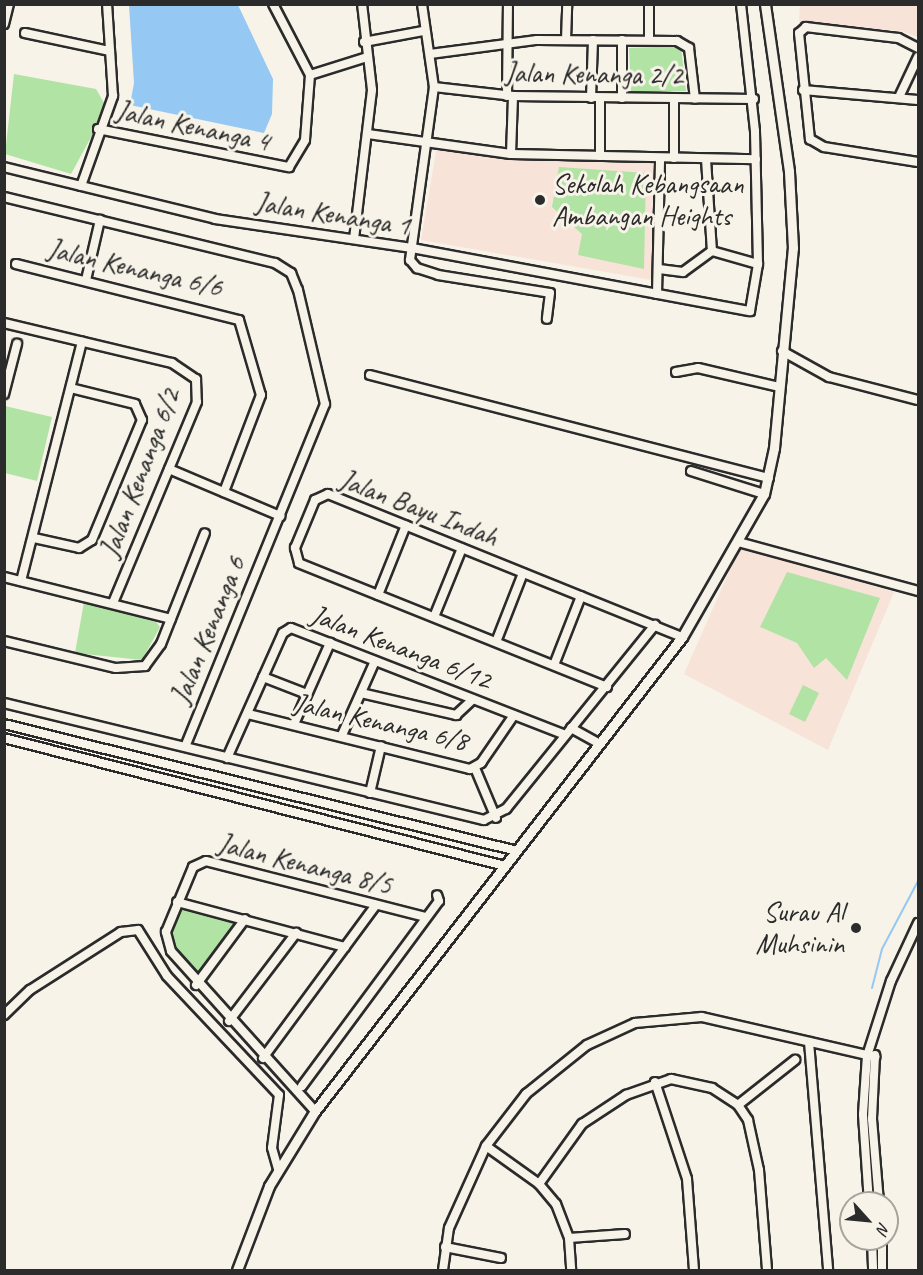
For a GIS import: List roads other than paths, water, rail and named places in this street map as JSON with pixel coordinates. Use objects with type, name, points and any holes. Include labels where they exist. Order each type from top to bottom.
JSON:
[{"type":"main road","points":[[237,1270],[278,1169],[315,1111],[596,742],[682,637],[764,494],[769,478],[783,351],[792,205],[765,4]]},
{"type":"street","points":[[4,24],[9,4]]},
{"type":"street","name":"Jalan Kenanga 4","points":[[81,186],[98,129],[113,96],[107,4]]},
{"type":"street","points":[[273,4],[310,75],[367,57]]},
{"type":"street","points":[[354,239],[372,90],[364,42],[362,4]]},
{"type":"street","points":[[422,4],[423,31],[430,54],[434,87],[410,260],[423,271],[550,293],[547,319]]},
{"type":"street","points":[[508,4],[511,154]]},
{"type":"street","points":[[566,40],[567,4]]},
{"type":"street","points":[[649,4],[649,40]]},
{"type":"street","points":[[712,251],[758,264],[754,99],[741,4]]},
{"type":"street","points":[[918,48],[898,38],[801,28],[808,133],[816,144],[918,162]]},
{"type":"street","points":[[364,42],[423,31]]},
{"type":"street","points":[[25,33],[110,51]]},
{"type":"street","points":[[593,40],[600,156]]},
{"type":"street","points":[[622,40],[622,98]]},
{"type":"street","points":[[430,54],[508,42],[677,40],[689,48],[695,99]]},
{"type":"street","points":[[900,94],[918,57]]},
{"type":"street","name":"Jalan Kenanga 4","points":[[98,129],[289,166],[305,140],[310,75]]},
{"type":"street","name":"Jalan Kenanga 2/2","points":[[434,87],[510,96],[754,99]]},
{"type":"street","points":[[804,90],[900,94],[918,100]]},
{"type":"street","points":[[674,99],[674,158]]},
{"type":"street","points":[[368,134],[426,144],[511,154],[756,159]]},
{"type":"street","points":[[657,294],[660,158]]},
{"type":"street","points":[[706,159],[712,251]]},
{"type":"street","name":"Jalan Kenanga 1","points":[[4,167],[215,219],[412,248],[750,311],[758,264]]},
{"type":"street","name":"Jalan Kenanga 6","points":[[4,197],[275,263],[291,273],[325,405],[185,747],[472,819],[496,818]]},
{"type":"street","points":[[86,279],[100,220]]},
{"type":"street","points":[[659,269],[683,272],[712,251]]},
{"type":"street","name":"Jalan Kenanga 6/6","points":[[16,264],[86,279],[239,320],[261,395],[224,492]]},
{"type":"street","name":"Jalan Kenanga 6/2","points":[[4,323],[182,366],[196,379],[197,402],[113,603]]},
{"type":"street","points":[[21,581],[34,538],[82,342]]},
{"type":"street","points":[[4,394],[16,344]]},
{"type":"street","points":[[783,351],[828,377],[918,400]]},
{"type":"street","points":[[675,372],[698,368],[779,387]]},
{"type":"street","points":[[370,375],[769,478]]},
{"type":"street","points":[[34,538],[79,548],[92,540],[142,420],[135,404],[71,388]]},
{"type":"street","points":[[169,468],[279,516]]},
{"type":"street","points":[[691,471],[764,494]]},
{"type":"street","name":"Jalan Bayu Indah","points":[[608,687],[299,563],[295,548],[320,493],[406,525],[682,637]]},
{"type":"street","points":[[378,595],[406,525]]},
{"type":"street","points":[[4,641],[131,669],[154,657],[205,534]]},
{"type":"street","points":[[738,542],[918,591]]},
{"type":"street","points":[[434,617],[462,548]]},
{"type":"street","points":[[496,642],[523,573]]},
{"type":"street","points":[[4,577],[171,619]]},
{"type":"street","points":[[554,665],[581,596]]},
{"type":"street","points":[[476,768],[496,818],[608,687],[655,625]]},
{"type":"street","name":"Jalan Kenanga 6/12","points":[[227,758],[286,629],[330,643],[565,735]]},
{"type":"street","points":[[294,724],[330,643]]},
{"type":"street","points":[[342,735],[375,661]]},
{"type":"street","points":[[263,677],[307,694]]},
{"type":"street","points":[[361,693],[456,715],[473,699]]},
{"type":"street","points":[[4,703],[185,747]]},
{"type":"street","name":"Jalan Kenanga 6/8","points":[[248,714],[476,768],[514,715]]},
{"type":"street","points":[[4,724],[513,850]]},
{"type":"street","points":[[571,728],[596,742]]},
{"type":"street","points":[[4,738],[501,865]]},
{"type":"street","points":[[370,793],[381,746]]},
{"type":"street","name":"Jalan Kenanga 8/5","points":[[315,1111],[196,985],[166,941],[177,902],[193,867],[206,861],[426,917]]},
{"type":"street","points":[[302,1086],[439,901],[437,895]]},
{"type":"street","points":[[177,902],[345,947]]},
{"type":"street","points":[[263,1058],[375,905]]},
{"type":"street","points":[[196,985],[245,920]]},
{"type":"street","points":[[868,1191],[863,1114],[873,1045],[891,981],[918,923]]},
{"type":"street","points":[[4,1015],[30,990],[121,932],[138,930],[167,976],[279,1095],[272,1148],[278,1169]]},
{"type":"street","points":[[229,1021],[296,933]]},
{"type":"street","points":[[443,1270],[445,1247],[458,1203],[486,1146],[526,1094],[559,1065],[635,1023],[702,1017],[871,1057]]},
{"type":"street","points":[[809,1042],[828,1270]]},
{"type":"street","points":[[871,1057],[872,1119],[878,1191]]},
{"type":"street","points":[[738,1105],[795,1060]]},
{"type":"street","points":[[539,1184],[582,1124],[655,1082],[692,1082],[738,1105],[756,1149],[767,1270]]},
{"type":"street","points":[[655,1082],[692,1200],[694,1270]]},
{"type":"street","points":[[486,1146],[539,1184],[564,1218],[569,1238],[571,1270]]},
{"type":"street","points":[[569,1238],[625,1234]]},
{"type":"street","points":[[445,1247],[501,1258]]},
{"type":"street","points":[[872,1251],[873,1270]]},
{"type":"street","points":[[882,1251],[882,1270]]},
{"type":"water","points":[[129,5],[238,5],[273,79],[272,114],[264,133],[130,105],[134,83]]},
{"type":"waterway","points":[[872,988],[882,949],[918,881]]},
{"type":"place","name":"Sekolah Kebangsaan Ambangan Heights","points":[[540,200]]},
{"type":"place","name":"Surau Al Muhsinin","points":[[856,928]]}]
